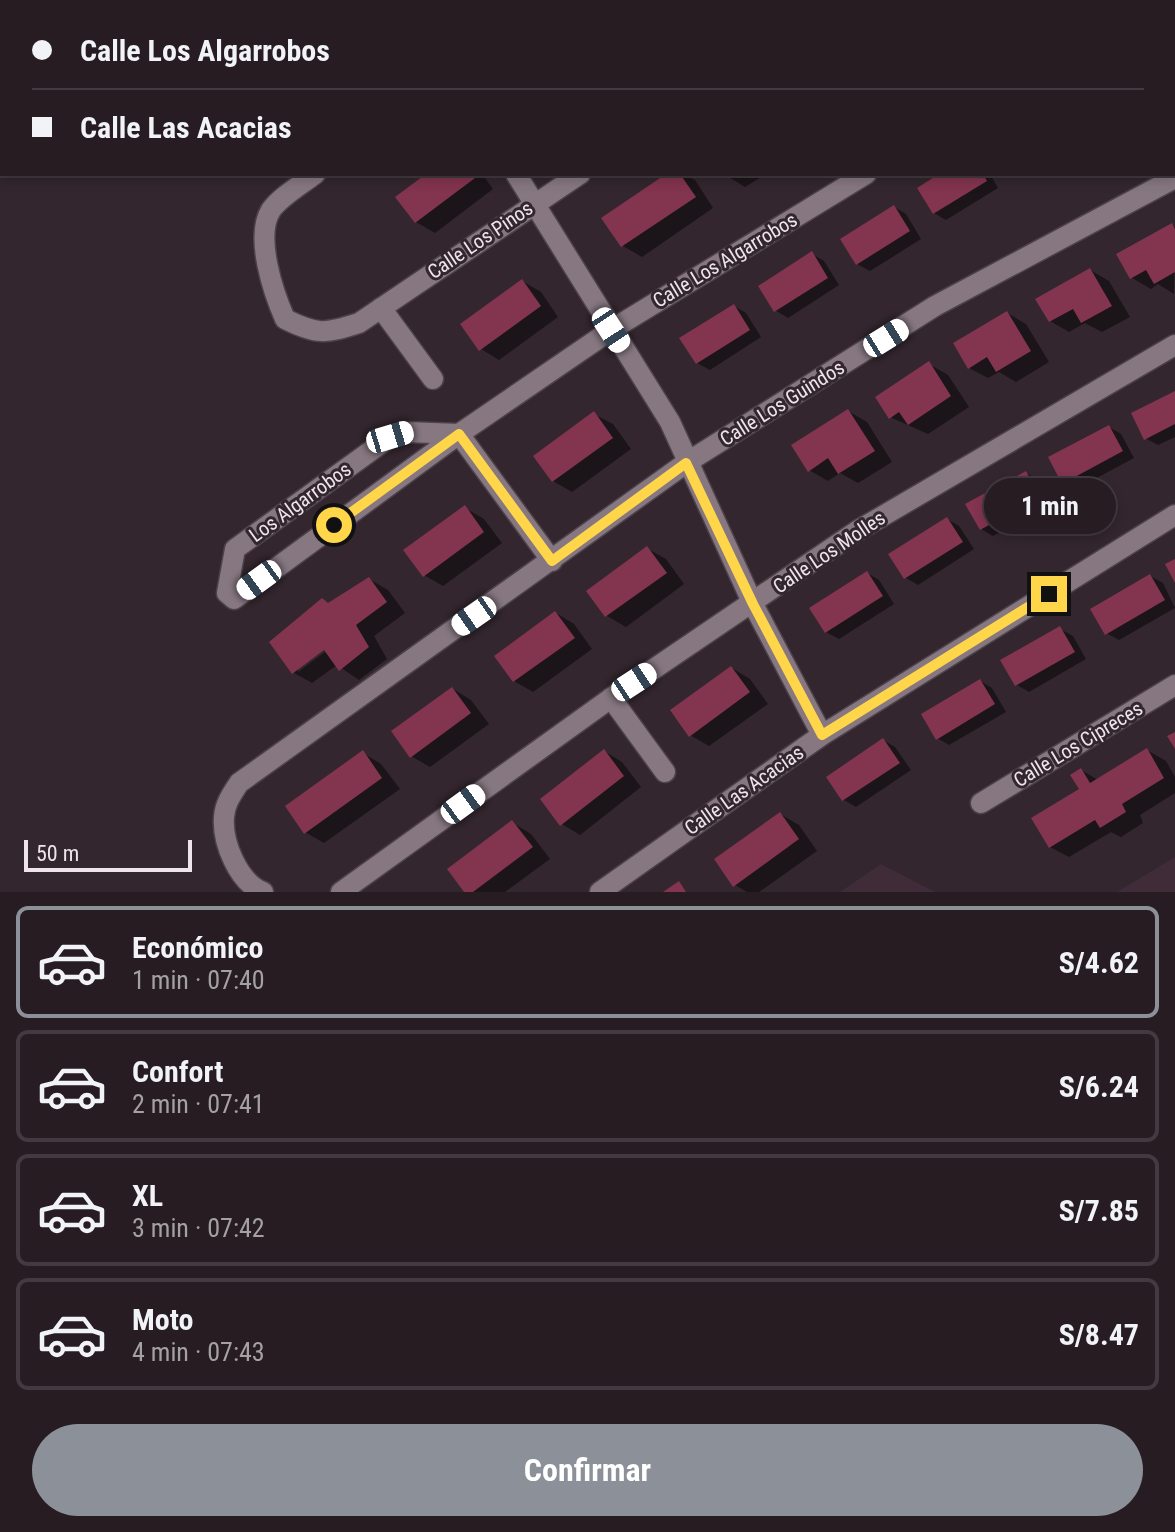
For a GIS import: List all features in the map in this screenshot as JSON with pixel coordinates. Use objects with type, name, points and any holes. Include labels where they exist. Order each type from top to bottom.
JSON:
[{"type":"street","name":"Calle Los Pinos","points":[[313,176],[271,210],[266,231],[270,284],[285,319],[312,332],[330,333],[359,323],[577,176]]},
{"type":"street","points":[[517,176],[670,422],[686,463],[753,604],[822,735]]},
{"type":"street","name":"Calle Los Algarrobos","points":[[234,599],[459,434],[611,330],[863,176]]},
{"type":"street","name":"Calle Los Guindos","points":[[263,892],[233,862],[224,819],[228,799],[239,783],[686,463],[935,306],[1175,178]]},
{"type":"street","points":[[381,308],[433,379]]},
{"type":"street","name":"Calle Los Molles","points":[[341,892],[611,698],[857,531],[1175,345]]},
{"type":"street","name":"Los Algarrobos","points":[[234,599],[227,593],[235,549],[390,437],[406,432],[459,434]]},
{"type":"street","points":[[459,434],[552,561]]},
{"type":"street","name":"Calle Las Acacias","points":[[600,892],[822,735],[1175,515]]},
{"type":"street","name":"Calle Los Cipreces","points":[[981,803],[1175,685]]},
{"type":"street","points":[[611,698],[665,772]]},
{"type":"shaded area","points":[[1175,857],[1175,892],[1117,892]]},
{"type":"shaded area","points":[[881,864],[935,892],[840,892]]},
{"type":"building","points":[[423,176],[475,178],[415,223],[395,197]]},
{"type":"building","points":[[663,176],[681,176],[696,197],[621,247],[601,218]]},
{"type":"building","points":[[936,176],[984,176],[987,181],[933,214],[917,188]]},
{"type":"building","points":[[894,205],[910,231],[856,265],[840,239]]},
{"type":"building","points":[[1172,223],[1175,229],[1175,272],[1154,284],[1146,270],[1130,279],[1116,254]]},
{"type":"building","points":[[812,251],[828,278],[774,312],[758,286]]},
{"type":"building","points":[[1090,268],[1112,306],[1081,323],[1073,309],[1049,322],[1035,299]]},
{"type":"building","points":[[522,279],[541,306],[479,351],[460,324]]},
{"type":"building","points":[[734,304],[750,330],[696,364],[679,338]]},
{"type":"building","points":[[1007,311],[1031,351],[996,372],[987,357],[968,369],[953,343]]},
{"type":"building","points":[[929,361],[951,396],[908,425],[899,412],[889,419],[875,397]]},
{"type":"building","points":[[1175,391],[1175,424],[1144,440],[1131,413]]},
{"type":"building","points":[[848,409],[875,451],[838,474],[828,458],[808,472],[791,445]]},
{"type":"building","points":[[594,411],[613,438],[552,482],[533,456]]},
{"type":"building","points":[[1109,425],[1123,451],[1062,484],[1048,457]]},
{"type":"building","points":[[1026,471],[1040,497],[980,530],[965,504]]},
{"type":"building","points":[[465,505],[484,532],[423,577],[403,550]]},
{"type":"building","points":[[947,517],[963,542],[904,579],[888,554]]},
{"type":"building","points":[[647,546],[667,573],[605,617],[586,591]]},
{"type":"building","points":[[1175,559],[1175,583],[1165,564]]},
{"type":"building","points":[[867,571],[883,596],[825,633],[809,608]]},
{"type":"building","points":[[1150,574],[1165,600],[1105,635],[1090,609]]},
{"type":"building","points":[[369,577],[387,602],[356,625],[369,647],[339,671],[324,650],[292,674],[269,642],[322,598],[328,603]]},
{"type":"building","points":[[555,611],[575,638],[513,682],[494,656]]},
{"type":"building","points":[[1060,626],[1075,652],[1015,686],[1000,660]]},
{"type":"building","points":[[731,666],[750,692],[689,737],[670,710]]},
{"type":"building","points":[[980,679],[995,704],[936,740],[921,714]]},
{"type":"building","points":[[452,687],[471,713],[410,758],[391,731]]},
{"type":"building","points":[[1175,732],[1175,749],[1167,736]]},
{"type":"building","points":[[883,738],[900,763],[842,801],[826,777]]},
{"type":"building","points":[[1147,748],[1164,778],[1122,804],[1126,812],[1100,828],[1095,820],[1049,848],[1031,818],[1079,789],[1070,775],[1081,768],[1090,783]]},
{"type":"building","points":[[604,749],[624,776],[560,826],[540,799]]},
{"type":"building","points":[[363,750],[382,778],[304,834],[285,806]]},
{"type":"building","points":[[780,812],[799,839],[733,887],[714,859]]},
{"type":"building","points":[[512,820],[533,847],[473,892],[464,892],[447,869]]},
{"type":"building","points":[[679,881],[686,892],[663,892]]},
{"type":"route","points":[[334,525],[459,434],[552,561],[686,463],[753,604],[822,735],[1049,594]]}]
